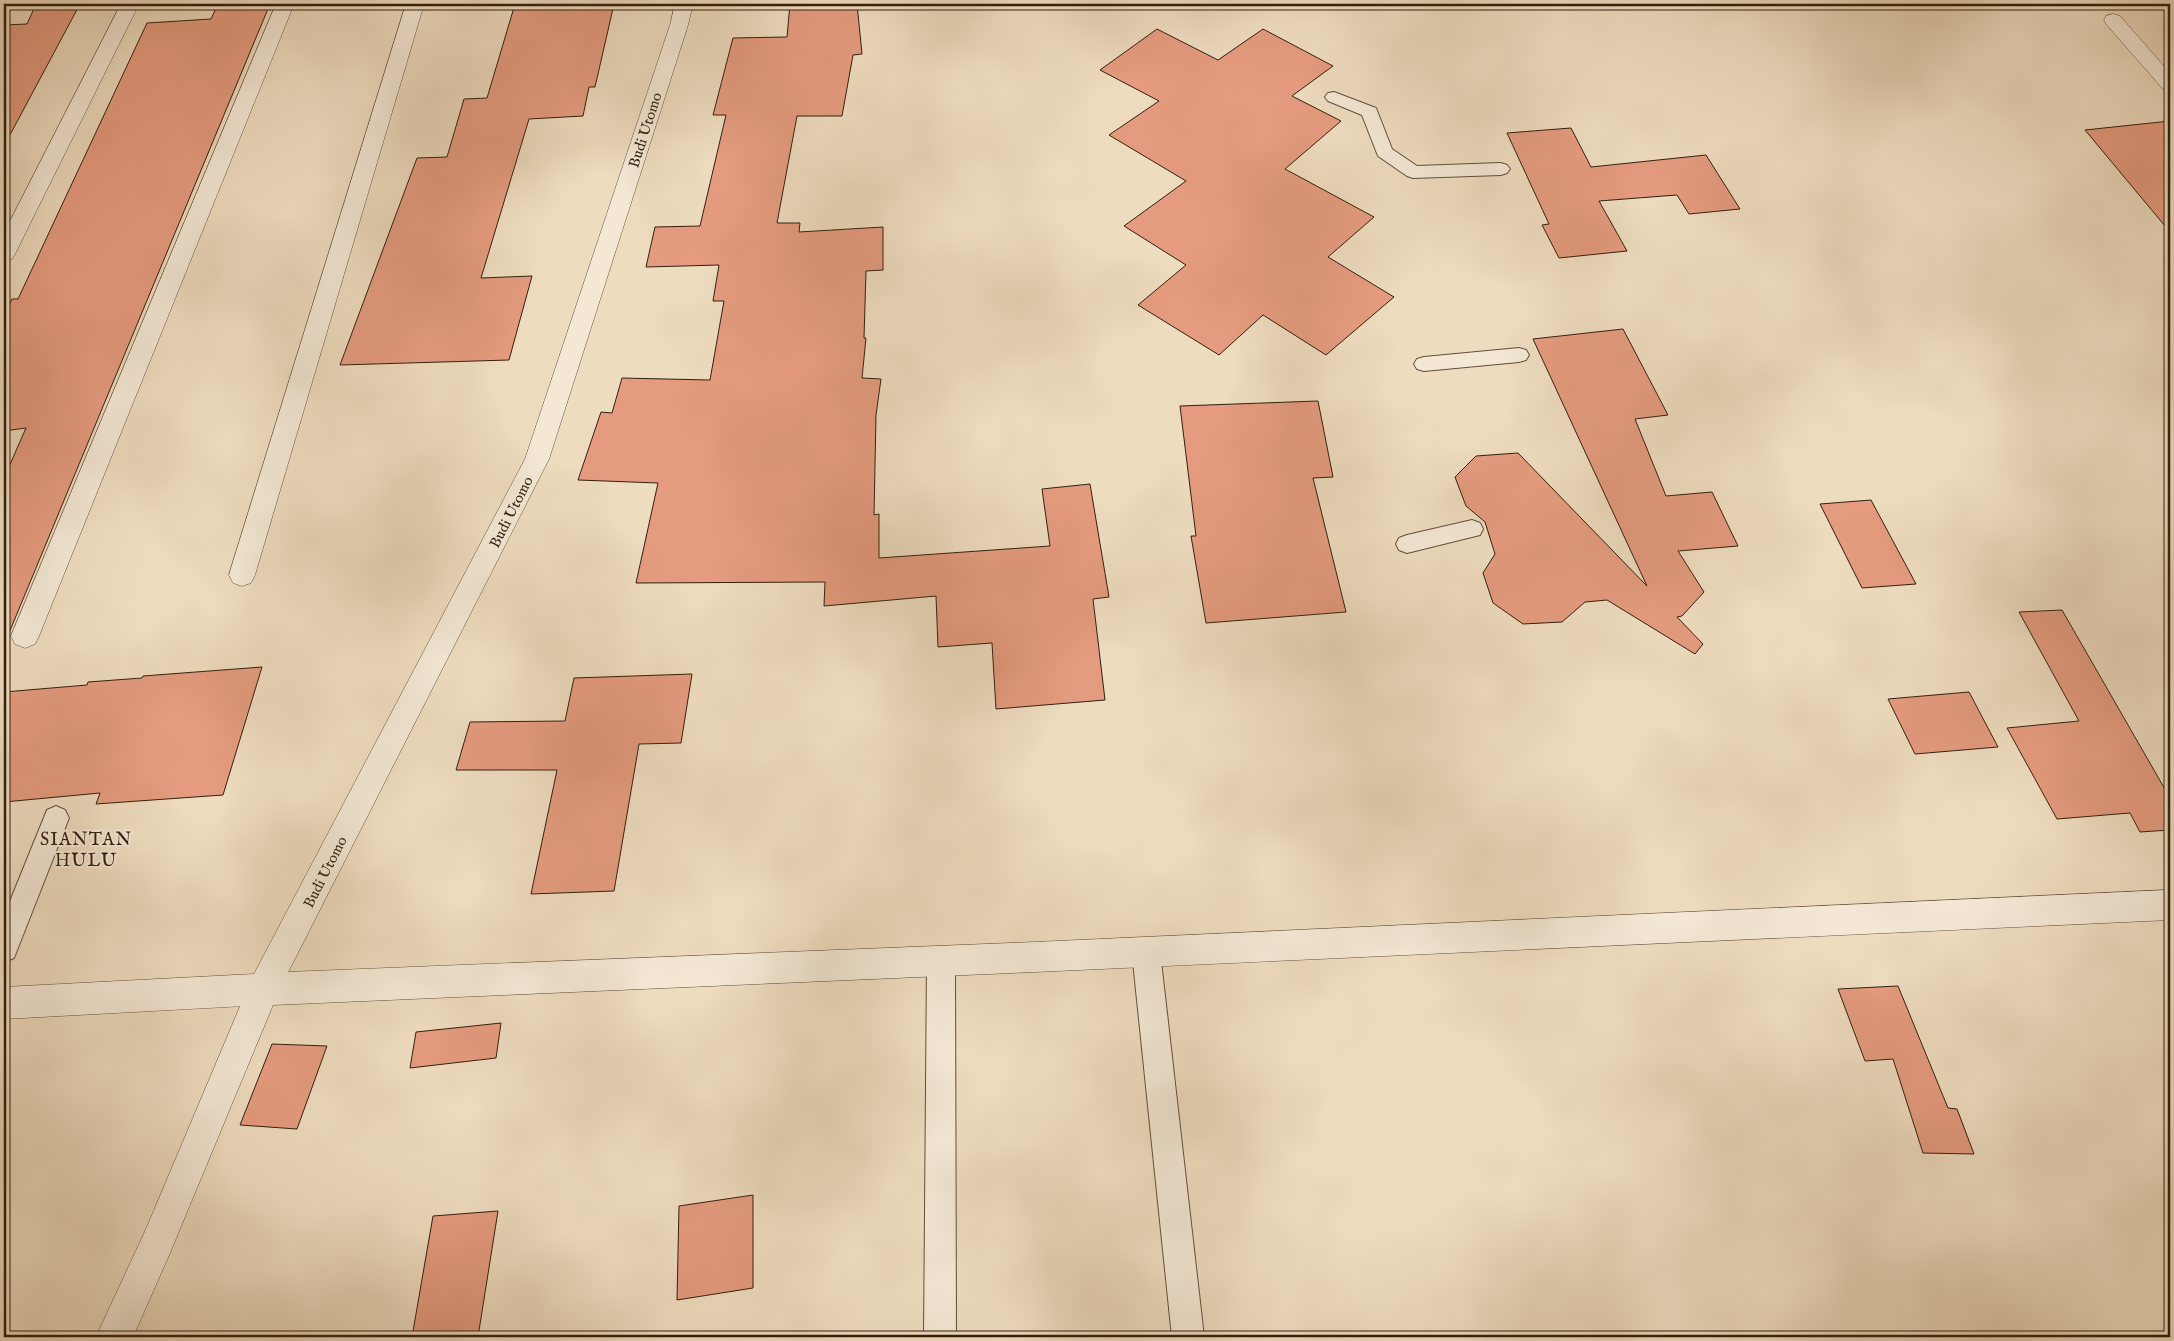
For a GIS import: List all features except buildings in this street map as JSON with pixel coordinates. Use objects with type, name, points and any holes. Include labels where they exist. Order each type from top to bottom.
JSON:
[{"type":"street","points":[[4,254],[130,4]]},
{"type":"street","points":[[25,636],[285,4]]},
{"type":"street","points":[[242,575],[415,4]]},
{"type":"street","name":"Budi Utomo","points":[[114,1337],[158,1241],[263,989],[538,459],[676,34],[684,4]]},
{"type":"street","points":[[2113,20],[2170,85]]},
{"type":"street","points":[[4,1003],[263,989],[1146,952],[2170,905]]},
{"type":"lane","points":[[1334,97],[1370,112],[1384,152],[1413,172],[1501,169]]},
{"type":"lane","points":[[1424,364],[1519,355]]},
{"type":"lane","points":[[1407,544],[1472,529]]},
{"type":"lane","points":[[4,949],[56,818]]},
{"type":"lane","points":[[1146,952],[1188,1337]]},
{"type":"lane","points":[[940,1337],[941,961]]},
{"type":"district","name":"SIANTAN HULU","points":[[86,850]]}]
